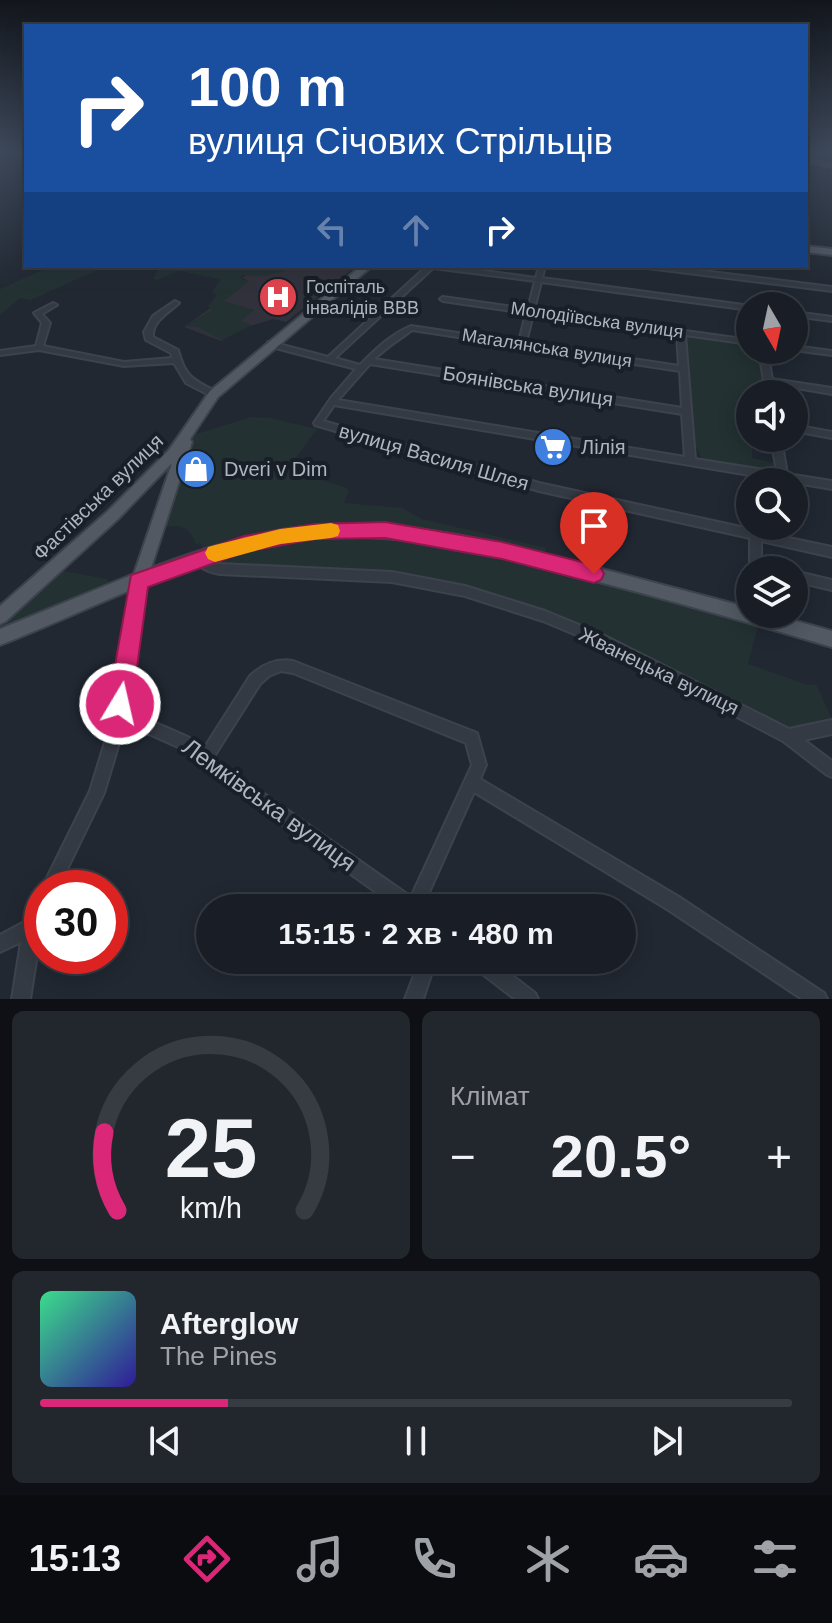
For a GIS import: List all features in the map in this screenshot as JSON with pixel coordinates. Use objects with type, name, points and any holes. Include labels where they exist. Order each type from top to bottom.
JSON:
[{"type":"main road","points":[[808,249],[832,252]]},
{"type":"main road","name":"Фастівська вулиця","points":[[0,616],[113,515],[187,437],[214,394],[365,268]]},
{"type":"main road","name":"Фастівська вулиця","points":[[139,581],[187,437]]},
{"type":"main road","points":[[0,637],[199,558],[280,536],[353,529],[385,530],[502,551],[736,610]]},
{"type":"main road","points":[[798,628],[832,639]]},
{"type":"street","points":[[330,359],[431,268]]},
{"type":"street","points":[[448,268],[736,306]]},
{"type":"street","points":[[522,344],[541,268]]},
{"type":"street","points":[[663,268],[832,289]]},
{"type":"street","name":"Молодіївська вулиця","points":[[443,299],[736,340]]},
{"type":"street","points":[[175,303],[156,318],[148,332],[149,338],[158,345],[171,348],[189,381],[214,394]]},
{"type":"street","points":[[39,348],[46,323],[38,313],[53,305]]},
{"type":"street","points":[[808,316],[832,319]]},
{"type":"street","name":"Магалянська вулиця","points":[[369,361],[399,333],[411,328],[682,369]]},
{"type":"street","points":[[681,332],[690,461]]},
{"type":"street","points":[[271,344],[362,368]]},
{"type":"street","points":[[0,353],[39,348],[124,364],[176,360]]},
{"type":"street","points":[[808,350],[832,353]]},
{"type":"street","points":[[334,402],[369,361]]},
{"type":"street","name":"Боянівська вулиця","points":[[369,361],[686,412]]},
{"type":"street","points":[[808,387],[832,391]]},
{"type":"street","points":[[334,402],[690,461],[736,472]]},
{"type":"street","name":"вулиця Василя Шлея","points":[[334,402],[318,423],[539,487],[736,527]]},
{"type":"street","points":[[808,431],[832,435]]},
{"type":"street","points":[[808,480],[832,485]]},
{"type":"street","name":"вулиця Василя Шлея","points":[[787,540],[832,552]]},
{"type":"street","name":"Жванецька вулиця","points":[[199,558],[209,567],[220,569],[392,577],[502,601],[597,638],[788,736],[832,770]]},
{"type":"street","points":[[808,579],[832,585]]},
{"type":"street","points":[[59,870],[97,793],[117,726],[139,581]]},
{"type":"street","points":[[204,760],[255,680],[265,671],[281,665],[347,687],[472,738],[479,765],[419,894]]},
{"type":"street","name":"Лемківська вулиця","points":[[117,726],[149,727],[183,742],[393,894]]},
{"type":"street","points":[[788,736],[832,727]]},
{"type":"street","points":[[471,782],[659,895],[818,999]]},
{"type":"street","points":[[0,944],[24,931]]},
{"type":"street","points":[[21,999],[25,974]]},
{"type":"street","points":[[414,999],[423,974]]},
{"type":"street","points":[[496,974],[529,999]]},
{"type":"shaded area","points":[[47,268],[102,268],[31,300],[20,298],[0,315],[0,289]]},
{"type":"shaded area","points":[[156,268],[276,268],[285,271],[264,276],[242,275],[241,279],[249,281],[224,301],[254,310],[241,321],[252,325],[222,340],[198,327],[185,326],[212,310],[208,306],[217,295],[212,292],[221,279],[179,271],[153,279],[158,270]]},
{"type":"shaded area","points":[[255,268],[354,268],[286,322],[273,319],[241,329],[221,341],[184,327],[248,281],[242,278]]},
{"type":"shaded area","points":[[681,332],[736,340],[736,364],[766,364],[768,380],[736,380],[736,452],[752,452],[752,458],[774,463],[775,468],[702,459],[697,448],[689,447]]},
{"type":"shaded area","points":[[251,417],[270,418],[317,429],[294,460],[315,467],[309,476],[347,488],[349,491],[344,503],[402,508],[422,519],[546,548],[543,560],[736,612],[736,628],[757,628],[748,664],[808,685],[816,684],[832,719],[829,727],[788,735],[597,638],[431,583],[219,568],[199,558],[201,543],[196,544],[186,529],[178,526],[159,527],[187,437]]},
{"type":"shaded area","points":[[58,570],[107,579],[109,582],[0,628],[0,620]]},
{"type":"slow traffic","points":[[215,553],[280,536],[331,531]]},
{"type":"place","name":"Госпіталь інвалідів ВВВ","points":[[278,297]]},
{"type":"place","name":"Лілія","points":[[553,447]]},
{"type":"place","name":"Dveri v Dim","points":[[196,469]]},
{"type":"route","points":[[120,704],[139,581],[244,544],[315,532],[385,530],[502,551],[594,574]]}]
